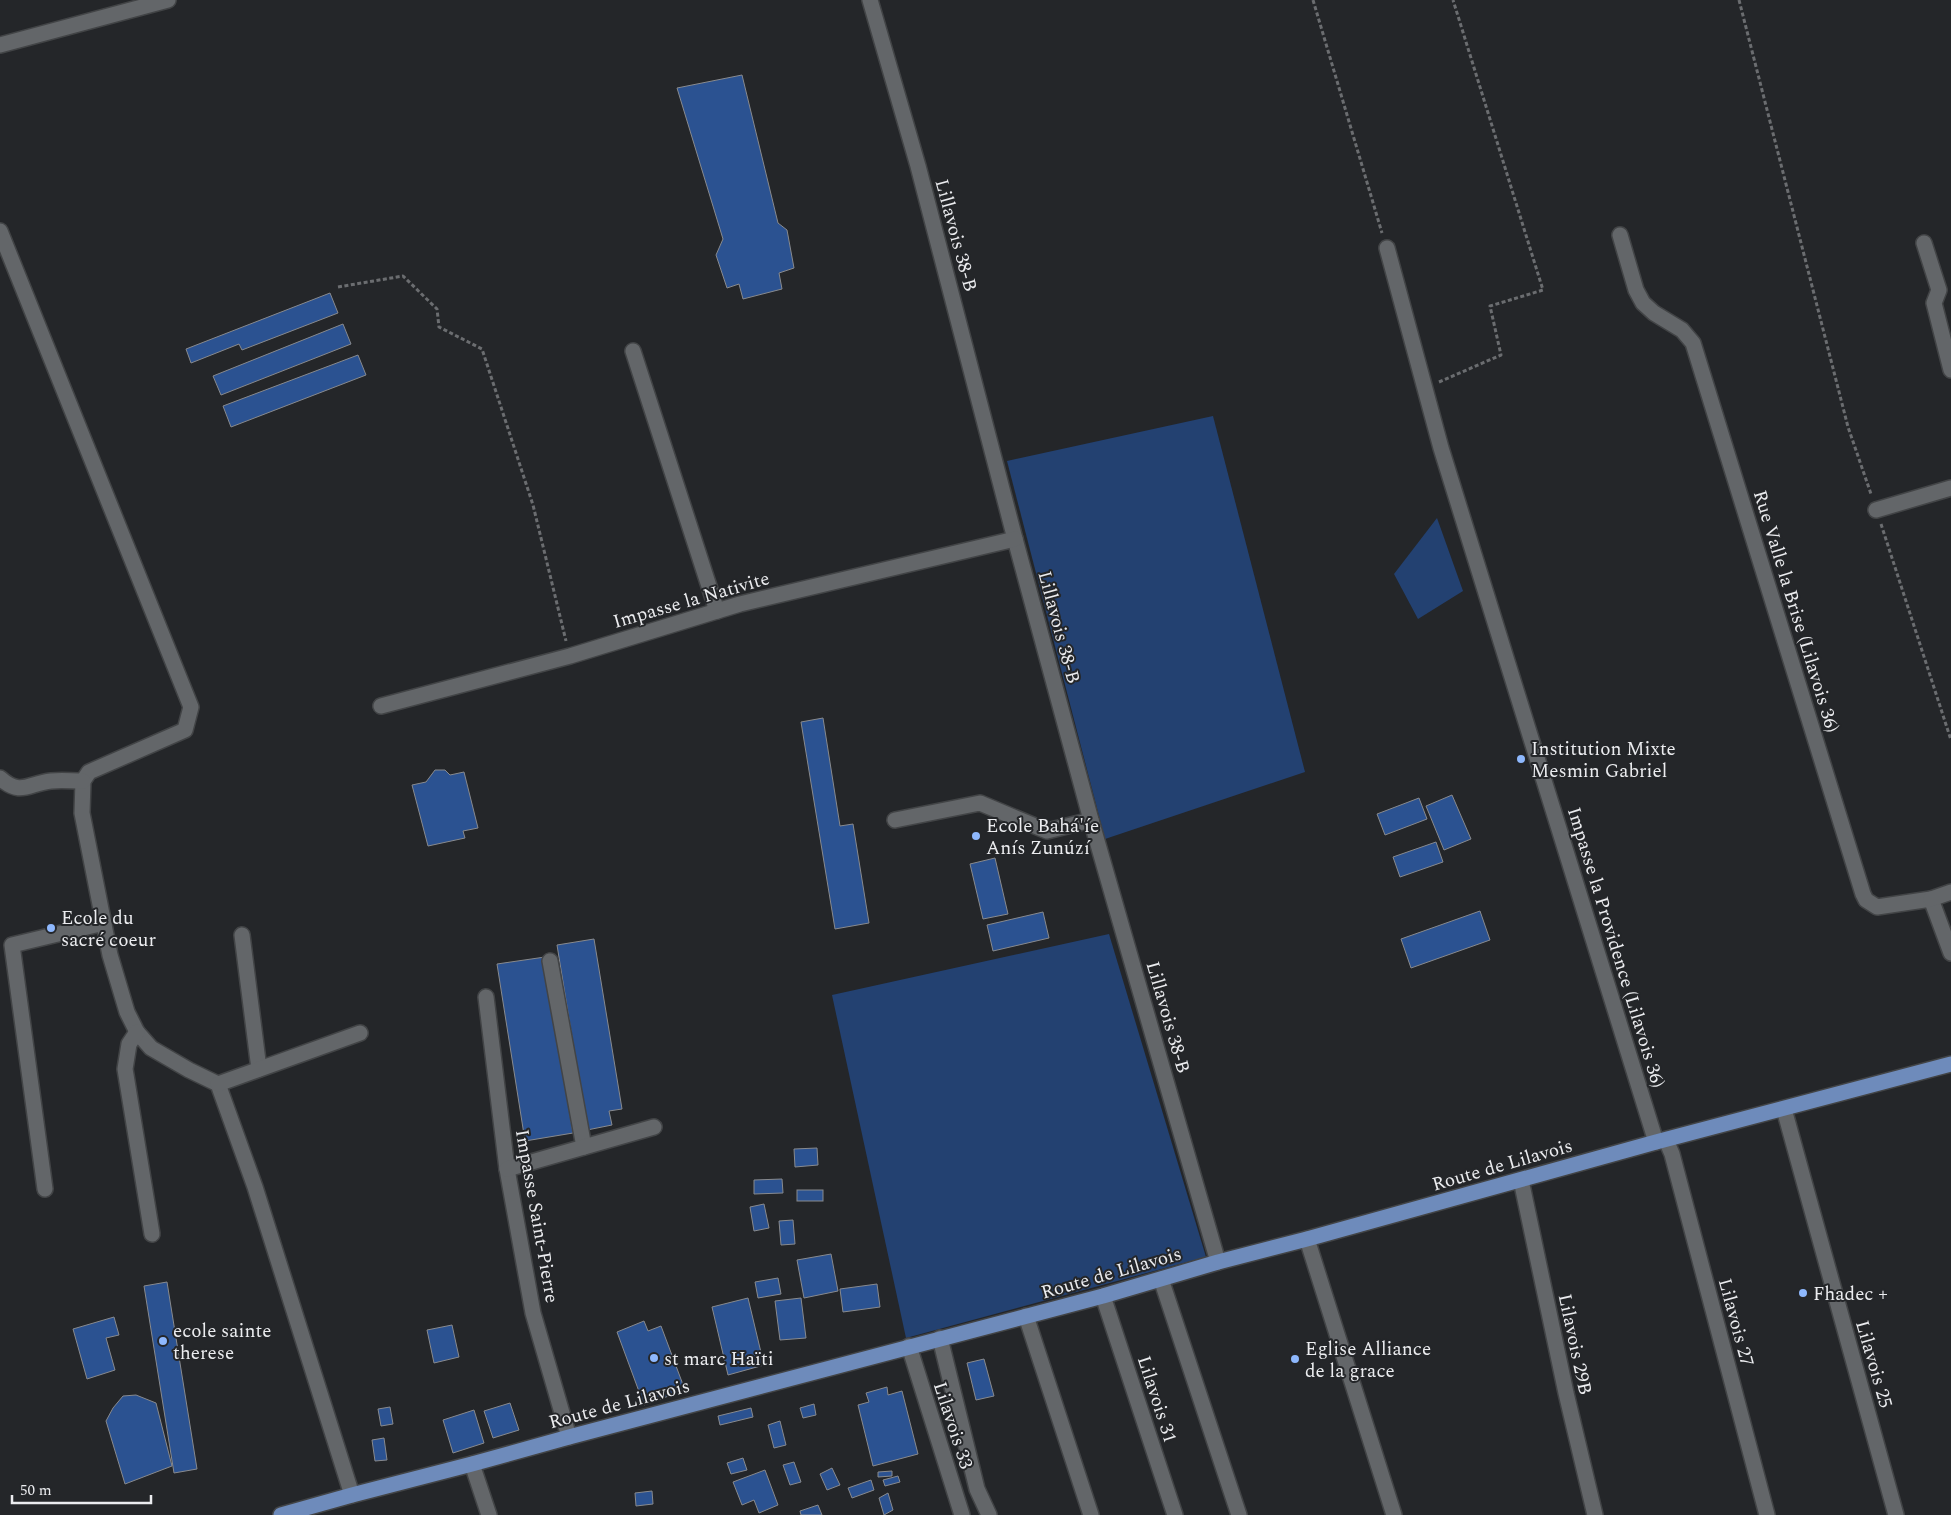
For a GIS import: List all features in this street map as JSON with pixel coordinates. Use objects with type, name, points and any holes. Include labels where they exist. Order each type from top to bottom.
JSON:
[{"type":"main road","name":"Route de Lilavois","points":[[281,1515],[908,1346],[1103,1296],[1218,1262],[1951,1064]]},
{"type":"street","points":[[0,45],[168,0]]},
{"type":"street","name":"Lillavois 38-B","points":[[870,0],[918,166],[1015,539],[1092,820],[1218,1262]]},
{"type":"street","points":[[0,231],[191,707],[185,730],[90,772],[83,781],[82,812],[110,955],[127,1012],[137,1032],[151,1048],[218,1084],[255,1187],[352,1495]]},
{"type":"street","name":"Rue Valle la Brise (Lilavois 36)","points":[[1620,235],[1636,290],[1643,303],[1654,313],[1682,330],[1693,343],[1863,894],[1866,900],[1877,907],[1931,898]]},
{"type":"street","points":[[1924,243],[1939,290],[1934,303],[1951,370]]},
{"type":"street","name":"Impasse la Providence (Lilavois 36)","points":[[1387,248],[1442,448],[1661,1141]]},
{"type":"street","points":[[633,352],[716,611]]},
{"type":"street","points":[[1876,510],[1951,488]]},
{"type":"street","name":"Impasse la Nativite","points":[[381,706],[570,656],[716,611],[1015,539]]},
{"type":"street","points":[[0,778],[9,786],[25,788],[50,781],[83,781]]},
{"type":"street","points":[[895,820],[980,803],[1046,831],[1092,820]]},
{"type":"street","points":[[1951,892],[1931,898],[1951,953]]},
{"type":"street","points":[[45,1189],[12,945],[104,923]]},
{"type":"street","points":[[242,936],[259,1069]]},
{"type":"street","points":[[550,961],[584,1147]]},
{"type":"street","name":"Impasse Saint-Pierre","points":[[486,997],[507,1169],[534,1313],[569,1437]]},
{"type":"street","points":[[137,1032],[129,1044],[125,1069],[152,1234]]},
{"type":"street","points":[[218,1084],[360,1033]]},
{"type":"street","name":"Lilavois 25","points":[[1784,1109],[1896,1515]]},
{"type":"street","points":[[507,1169],[654,1127]]},
{"type":"street","name":"Lilavois 27","points":[[1661,1141],[1672,1154],[1767,1515]]},
{"type":"street","name":"Lilavois 29B","points":[[1521,1180],[1566,1393],[1595,1515]]},
{"type":"street","points":[[1307,1239],[1394,1515]]},
{"type":"street","points":[[1161,1279],[1239,1515]]},
{"type":"street","name":"Lilavois 31","points":[[1103,1296],[1175,1515]]},
{"type":"street","points":[[1026,1316],[1091,1515]]},
{"type":"street","points":[[940,1338],[978,1489],[989,1515]]},
{"type":"street","name":"Lilavois 33","points":[[908,1346],[962,1515]]},
{"type":"street","points":[[472,1464],[489,1515]]},
{"type":"path","points":[[1313,0],[1387,248]]},
{"type":"path","points":[[1425,388],[1501,355],[1490,306],[1544,290],[1453,0]]},
{"type":"path","points":[[1739,0],[1848,427],[1951,740]]},
{"type":"path","points":[[338,288],[403,276],[437,309],[439,327],[482,349],[533,505],[570,656]]},
{"type":"shaded area","points":[[1213,416],[1305,772],[1105,839],[1007,461]]},
{"type":"shaded area","points":[[1437,518],[1463,591],[1418,619],[1394,574]]},
{"type":"shaded area","points":[[1109,934],[1206,1257],[906,1338],[832,995]]},
{"type":"building","points":[[742,75],[778,223],[787,230],[794,268],[779,273],[782,289],[743,299],[739,284],[727,288],[716,255],[723,239],[677,88]]},
{"type":"building","points":[[330,293],[338,313],[242,350],[239,344],[191,363],[186,349]]},
{"type":"building","points":[[343,324],[351,344],[221,395],[213,376]]},
{"type":"building","points":[[358,355],[366,375],[231,427],[223,406]]},
{"type":"building","points":[[823,718],[840,826],[853,824],[869,923],[835,929],[801,722]]},
{"type":"building","points":[[435,770],[445,770],[450,775],[464,772],[478,828],[463,831],[465,838],[428,846],[412,785],[426,782]]},
{"type":"building","points":[[1452,795],[1471,839],[1444,850],[1426,806]]},
{"type":"building","points":[[1419,798],[1427,819],[1385,835],[1377,814]]},
{"type":"building","points":[[1436,842],[1443,862],[1400,877],[1393,857]]},
{"type":"building","points":[[995,858],[1008,914],[983,919],[970,864]]},
{"type":"building","points":[[1480,911],[1490,940],[1411,968],[1401,939]]},
{"type":"building","points":[[1043,912],[1049,938],[993,951],[987,925]]},
{"type":"building","points":[[594,939],[622,1109],[609,1111],[612,1125],[587,1130],[557,945]]},
{"type":"building","points":[[545,957],[573,1133],[525,1141],[497,964]]},
{"type":"building","points":[[817,1148],[818,1165],[795,1167],[794,1149]]},
{"type":"building","points":[[782,1179],[783,1193],[754,1194],[754,1180]]},
{"type":"building","points":[[797,1190],[823,1190],[823,1201],[797,1201]]},
{"type":"building","points":[[764,1204],[769,1228],[754,1231],[750,1207]]},
{"type":"building","points":[[793,1220],[795,1244],[781,1245],[779,1221]]},
{"type":"building","points":[[831,1254],[838,1291],[804,1298],[797,1260]]},
{"type":"building","points":[[778,1278],[781,1294],[758,1298],[755,1282]]},
{"type":"building","points":[[167,1282],[197,1469],[174,1473],[144,1286]]},
{"type":"building","points":[[877,1284],[880,1307],[843,1312],[840,1289]]},
{"type":"building","points":[[748,1298],[764,1365],[728,1375],[712,1307]]},
{"type":"building","points":[[801,1298],[806,1338],[780,1340],[775,1301]]},
{"type":"building","points":[[114,1317],[119,1335],[106,1338],[115,1370],[87,1379],[73,1329]]},
{"type":"building","points":[[644,1321],[648,1331],[661,1326],[685,1390],[644,1405],[617,1332]]},
{"type":"building","points":[[452,1325],[459,1357],[434,1363],[427,1330]]},
{"type":"building","points":[[984,1359],[994,1396],[976,1400],[967,1363]]},
{"type":"building","points":[[887,1387],[888,1395],[902,1391],[918,1454],[873,1466],[858,1405],[869,1402],[866,1393]]},
{"type":"building","points":[[136,1395],[156,1403],[172,1466],[125,1484],[106,1421],[113,1408],[123,1396]]},
{"type":"building","points":[[510,1403],[519,1430],[493,1438],[484,1411]]},
{"type":"building","points":[[814,1404],[816,1415],[803,1418],[800,1408]]},
{"type":"building","points":[[390,1407],[393,1424],[381,1426],[378,1409]]},
{"type":"building","points":[[751,1408],[753,1417],[720,1425],[718,1416]]},
{"type":"building","points":[[474,1410],[484,1443],[453,1453],[443,1420]]},
{"type":"building","points":[[780,1421],[786,1445],[774,1448],[768,1425]]},
{"type":"building","points":[[384,1438],[387,1460],[375,1461],[372,1440]]},
{"type":"building","points":[[743,1458],[747,1470],[731,1474],[727,1463]]},
{"type":"building","points":[[794,1462],[801,1482],[790,1485],[783,1465]]},
{"type":"building","points":[[832,1468],[840,1485],[827,1490],[820,1474]]},
{"type":"building","points":[[765,1470],[778,1505],[759,1513],[754,1500],[742,1505],[733,1482]]},
{"type":"building","points":[[892,1471],[892,1476],[878,1477],[878,1472]]},
{"type":"building","points":[[898,1476],[900,1482],[885,1486],[883,1480]]},
{"type":"building","points":[[871,1480],[874,1490],[852,1498],[848,1488]]},
{"type":"building","points":[[652,1491],[653,1504],[636,1506],[635,1493]]},
{"type":"building","points":[[888,1493],[893,1510],[884,1515],[879,1498]]},
{"type":"building","points":[[818,1505],[822,1515],[801,1515],[800,1511]]},
{"type":"place","name":"Institution Mixte Mesmin Gabriel","points":[[1521,759]]},
{"type":"place","name":"Ecole Bahá'íe Anís Zunúzí","points":[[976,836]]},
{"type":"place","name":"Ecole du sacré coeur","points":[[51,928]]},
{"type":"place","name":"Fhadec +","points":[[1803,1293]]},
{"type":"place","name":"ecole sainte therese","points":[[163,1341]]},
{"type":"place","name":"st marc Haïti","points":[[654,1358]]},
{"type":"place","name":"Eglise Alliance de la grace","points":[[1295,1359]]}]
